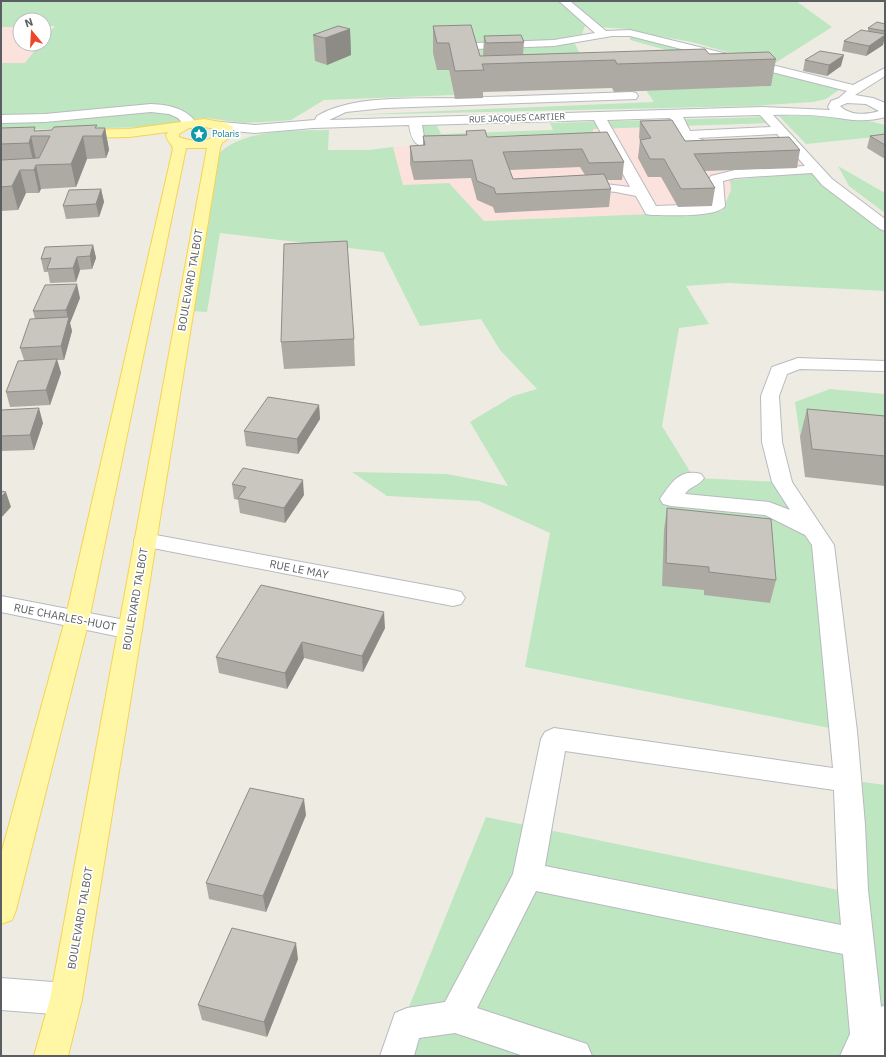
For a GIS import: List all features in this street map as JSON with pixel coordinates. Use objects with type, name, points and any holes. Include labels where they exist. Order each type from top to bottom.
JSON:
[{"type":"main road","points":[[65,134],[181,133],[212,124],[220,135],[198,144],[181,133]]},
{"type":"main road","points":[[1,910],[77,620],[180,148],[181,133]]},
{"type":"main road","name":"BOULEVARD TALBOT","points":[[51,1056],[66,999],[212,154],[220,135]]},
{"type":"street","points":[[564,1],[603,34]]},
{"type":"street","points":[[439,47],[529,44],[582,39],[603,34],[630,33],[855,89],[880,105],[885,110]]},
{"type":"street","points":[[529,44],[530,57]]},
{"type":"street","points":[[473,46],[474,51],[485,59]]},
{"type":"street","points":[[847,115],[836,109],[840,102],[855,89],[885,71]]},
{"type":"street","points":[[313,124],[328,114],[350,107],[370,105],[632,96]]},
{"type":"street","name":"RUE JACQUES CARTIER","points":[[780,111],[840,102],[875,102]]},
{"type":"street","points":[[1,119],[45,118],[151,108],[167,109],[183,115],[181,133]]},
{"type":"street","points":[[763,111],[826,182],[885,226]]},
{"type":"street","name":"RUE JACQUES CARTIER","points":[[220,135],[255,129],[313,124],[598,115],[780,111],[865,117]]},
{"type":"street","points":[[674,113],[685,134],[695,144],[719,148],[734,148]]},
{"type":"street","points":[[865,117],[880,116],[885,113]]},
{"type":"street","points":[[598,115],[651,211],[712,209],[718,206],[716,179],[735,174],[815,170]]},
{"type":"street","points":[[865,117],[885,122]]},
{"type":"street","points":[[415,121],[418,137],[421,141],[428,143],[468,142]]},
{"type":"street","points":[[685,134],[766,132],[781,130]]},
{"type":"street","points":[[596,140],[611,137]]},
{"type":"street","points":[[779,147],[794,146]]},
{"type":"street","points":[[570,183],[616,188],[641,193]]},
{"type":"street","points":[[873,1040],[858,943],[853,890],[851,824],[843,723],[823,545],[782,482],[772,442],[770,396],[779,371],[798,363],[885,366]]},
{"type":"street","points":[[694,478],[681,484],[671,499],[769,509],[813,530]]},
{"type":"street","name":"RUE LE MAY","points":[[145,540],[453,598]]},
{"type":"street","name":"RUE CHARLES-HUOT","points":[[1,604],[130,630]]},
{"type":"street","points":[[455,1017],[528,876],[554,739],[847,781]]},
{"type":"street","points":[[528,876],[858,943]]},
{"type":"street","points":[[1,994],[66,999]]},
{"type":"street","points":[[397,1056],[407,1024],[455,1017],[575,1056]]},
{"type":"shaded area","points":[[1,27],[12,27],[12,52],[34,52],[25,63],[1,63]]},
{"type":"shaded area","points":[[680,125],[695,144],[795,146],[812,173],[730,180],[731,190],[722,211],[484,221],[449,183],[403,185],[393,147],[431,144],[597,138],[593,129]]},
{"type":"green space","points":[[1,1],[796,1],[832,27],[772,65],[692,42],[651,35],[628,29],[585,26],[582,34],[571,36],[593,80],[449,70],[454,95],[324,100],[291,120],[243,123],[207,118],[153,127],[1,130],[1,63],[25,63],[34,52],[52,52],[52,30],[55,26],[52,26],[52,12],[12,12],[12,27],[1,27]]},
{"type":"green space","points":[[630,35],[840,89],[826,99],[813,102],[752,106],[348,115],[654,102],[646,90],[770,86],[743,71],[630,40]]},
{"type":"green space","points":[[779,116],[859,119],[885,125],[885,136],[806,144]]},
{"type":"green space","points":[[765,117],[772,123],[593,129],[593,133],[422,138],[417,126],[437,126],[441,134],[553,130],[550,123]]},
{"type":"green space","points":[[329,130],[328,150],[368,150],[393,147],[403,185],[449,183],[484,221],[722,211],[731,190],[730,180],[812,173],[885,226],[885,291],[728,283],[686,286],[709,324],[679,328],[662,426],[694,478],[782,482],[823,545],[844,731],[525,667],[550,533],[479,501],[387,496],[352,472],[447,474],[508,486],[470,422],[513,396],[537,389],[500,350],[481,319],[420,326],[383,252],[220,233],[207,312],[192,311],[215,158],[225,148],[252,136],[284,131]]},
{"type":"green space","points":[[838,166],[885,193],[885,213],[849,186]]},
{"type":"green space","points":[[830,389],[885,394],[885,445],[800,437],[795,402]]},
{"type":"green space","points":[[849,780],[885,785],[885,1056],[389,1056],[486,817],[853,893]]},
{"type":"building","points":[[877,22],[885,24],[885,31],[868,28]]},
{"type":"building","points":[[471,25],[480,56],[705,49],[709,54],[769,52],[776,59],[617,64],[615,60],[482,64],[484,70],[455,71],[449,43],[437,43],[433,26]]},
{"type":"building","points":[[338,26],[350,29],[325,38],[313,35]]},
{"type":"building","points":[[861,30],[885,35],[869,46],[844,41]]},
{"type":"building","points":[[521,35],[524,42],[486,43],[484,36]]},
{"type":"building","points":[[820,51],[844,55],[829,65],[805,60]]},
{"type":"building","points":[[672,120],[685,141],[789,137],[800,150],[694,154],[715,188],[681,189],[664,159],[650,159],[640,140],[651,138],[640,121]]},
{"type":"building","points":[[97,125],[95,128],[105,128],[102,136],[83,136],[71,164],[36,165],[34,170],[20,170],[12,186],[1,187],[1,160],[39,158],[50,136],[31,136],[29,143],[1,144],[1,128],[35,127],[34,131],[52,130],[54,127]]},
{"type":"building","points":[[485,130],[487,137],[607,132],[624,162],[589,163],[582,149],[503,152],[513,179],[604,174],[611,189],[496,194],[494,188],[477,181],[472,160],[413,162],[410,146],[425,145],[423,136],[467,135],[466,131]]},
{"type":"building","points":[[885,134],[885,145],[870,136]]},
{"type":"building","points":[[101,189],[96,204],[63,206],[69,190]]},
{"type":"building","points":[[347,241],[354,339],[281,342],[284,244]]},
{"type":"building","points":[[93,245],[90,256],[77,257],[73,268],[47,269],[51,258],[41,259],[45,247]]},
{"type":"building","points":[[77,284],[66,310],[33,311],[45,285]]},
{"type":"building","points":[[69,317],[61,346],[20,348],[30,319]]},
{"type":"building","points":[[57,359],[46,390],[6,392],[18,361]]},
{"type":"building","points":[[268,397],[319,405],[297,439],[244,431]]},
{"type":"building","points":[[39,408],[30,435],[1,436],[1,410]]},
{"type":"building","points":[[807,409],[885,416],[885,456],[812,449]]},
{"type":"building","points":[[243,468],[303,480],[284,508],[238,498],[246,487],[232,484]]},
{"type":"building","points":[[1,491],[6,492],[1,497]]},
{"type":"building","points":[[667,508],[771,519],[776,580],[709,572],[709,567],[666,563]]},
{"type":"building","points":[[261,585],[384,612],[362,656],[302,642],[285,673],[216,657]]},
{"type":"building","points":[[250,788],[304,799],[263,896],[206,883]]},
{"type":"building","points":[[232,928],[296,943],[264,1022],[198,1005]]},
{"type":"place","name":"Polaris","points":[[199,134]]}]
